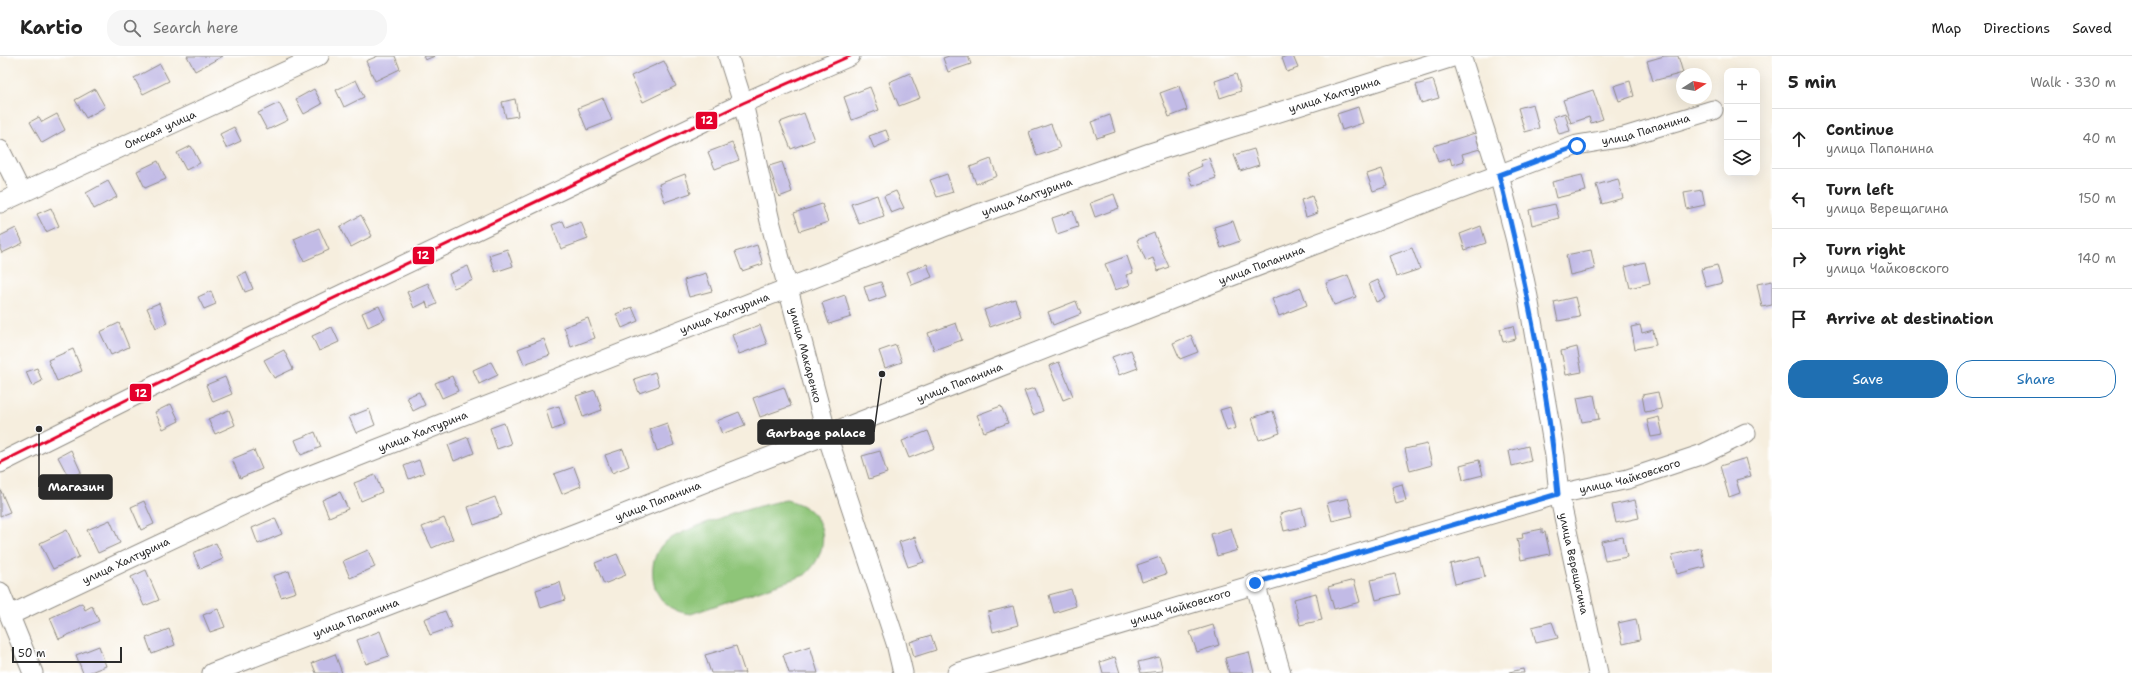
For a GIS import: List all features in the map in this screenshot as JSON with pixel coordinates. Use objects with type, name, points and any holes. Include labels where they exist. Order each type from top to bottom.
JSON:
[{"type":"street","name":"Омская улица","points":[[0,203],[21,192],[319,56]]},
{"type":"street","name":"улица Макаренко","points":[[728,56],[743,103],[770,222],[827,435],[896,643],[903,673]]},
{"type":"street","points":[[0,463],[240,343],[743,103],[850,56]]},
{"type":"street","name":"улица Халтурина","points":[[10,615],[288,484],[968,218],[1150,153],[1456,56]]},
{"type":"street","name":"улица Верещагина","points":[[1461,56],[1499,175],[1528,297],[1555,456],[1558,494],[1598,673]]},
{"type":"street","name":"улица Папанина","points":[[212,673],[827,435],[1203,287],[1499,175],[1577,146],[1624,137],[1713,110]]},
{"type":"street","points":[[0,150],[21,192]]},
{"type":"street","name":"улица Чайковского","points":[[957,673],[1558,494],[1643,474],[1703,454],[1746,433]]},
{"type":"street","points":[[1255,583],[1281,673]]},
{"type":"street","points":[[0,592],[33,673]]},
{"type":"green space","points":[[786,500],[800,504],[810,511],[818,520],[822,530],[823,542],[820,553],[814,564],[805,575],[691,614],[675,610],[662,600],[654,585],[653,567],[658,551],[669,539],[720,518],[758,506]]},
{"type":"building","points":[[187,56],[223,56],[195,71]]},
{"type":"building","points":[[378,56],[395,56],[400,69],[375,81],[366,61]]},
{"type":"building","points":[[423,56],[435,56],[425,60]]},
{"type":"building","points":[[949,56],[968,56],[971,64],[948,72],[943,58]]},
{"type":"building","points":[[1286,56],[1293,56],[1298,68],[1287,72],[1282,58]]},
{"type":"building","points":[[1664,56],[1678,56],[1682,68],[1676,68],[1676,75],[1653,81],[1647,61]]},
{"type":"building","points":[[664,61],[676,86],[643,102],[631,76]]},
{"type":"building","points":[[160,64],[169,81],[143,94],[134,78]]},
{"type":"building","points":[[910,73],[920,98],[899,106],[889,82]]},
{"type":"building","points":[[1236,74],[1241,91],[1220,98],[1215,81]]},
{"type":"building","points":[[356,80],[364,97],[344,107],[336,90]]},
{"type":"building","points":[[1433,80],[1439,98],[1421,103],[1416,85]]},
{"type":"building","points":[[1630,81],[1634,96],[1619,101],[1614,86]]},
{"type":"building","points":[[1179,86],[1187,110],[1169,117],[1160,93]]},
{"type":"building","points":[[870,87],[879,110],[852,120],[844,97]]},
{"type":"building","points":[[95,89],[105,107],[86,118],[75,100]]},
{"type":"building","points":[[314,89],[322,104],[304,114],[296,99]]},
{"type":"building","points":[[1593,90],[1603,119],[1591,123],[1589,117],[1571,123],[1563,100]]},
{"type":"building","points":[[603,98],[612,120],[587,130],[578,108]]},
{"type":"building","points":[[515,99],[518,116],[506,118],[502,102]]},
{"type":"building","points":[[279,103],[288,120],[267,130],[258,113]]},
{"type":"building","points":[[1533,104],[1539,128],[1525,132],[1518,108]]},
{"type":"building","points":[[1358,107],[1363,123],[1342,130],[1337,114]]},
{"type":"building","points":[[804,113],[814,140],[791,149],[780,122]]},
{"type":"building","points":[[1565,113],[1570,131],[1559,134],[1553,117]]},
{"type":"building","points":[[57,114],[65,130],[42,143],[30,122],[39,117],[42,122]]},
{"type":"building","points":[[1110,115],[1115,132],[1097,138],[1091,122]]},
{"type":"building","points":[[1051,124],[1060,148],[1037,156],[1029,132]]},
{"type":"building","points":[[234,127],[241,141],[226,148],[220,134]]},
{"type":"building","points":[[886,130],[890,141],[874,148],[869,136]]},
{"type":"building","points":[[1475,133],[1480,149],[1462,154],[1464,161],[1452,165],[1450,158],[1438,162],[1433,146]]},
{"type":"building","points":[[732,143],[739,160],[715,169],[708,152]]},
{"type":"building","points":[[191,146],[200,163],[186,170],[177,153]]},
{"type":"building","points":[[1254,149],[1259,165],[1240,171],[1234,155]]},
{"type":"building","points":[[1209,158],[1216,178],[1193,186],[1188,172],[1202,166],[1200,161]]},
{"type":"building","points":[[991,159],[997,176],[976,184],[970,167]]},
{"type":"building","points":[[158,161],[166,179],[145,188],[137,171]]},
{"type":"building","points":[[782,162],[792,192],[779,197],[769,166]]},
{"type":"building","points":[[1382,169],[1388,186],[1373,191],[1367,174]]},
{"type":"building","points":[[685,174],[691,193],[665,202],[659,184]]},
{"type":"building","points":[[947,174],[953,192],[937,197],[930,180]]},
{"type":"building","points":[[1582,175],[1586,191],[1556,198],[1552,182]]},
{"type":"building","points":[[1618,179],[1623,198],[1602,204],[1596,185]]},
{"type":"building","points":[[108,181],[117,197],[94,209],[86,193]]},
{"type":"building","points":[[1702,190],[1705,205],[1687,209],[1684,193]]},
{"type":"building","points":[[896,191],[904,208],[891,213],[884,196]]},
{"type":"building","points":[[1114,194],[1119,208],[1095,217],[1090,203]]},
{"type":"building","points":[[877,195],[884,216],[859,224],[851,204]]},
{"type":"building","points":[[1312,196],[1318,213],[1306,217],[1301,200]]},
{"type":"building","points":[[822,204],[828,222],[800,231],[794,213]]},
{"type":"building","points":[[1555,204],[1559,218],[1532,225],[1529,210]]},
{"type":"building","points":[[51,208],[59,226],[46,232],[37,214]]},
{"type":"building","points":[[1073,211],[1078,227],[1057,234],[1052,218]]},
{"type":"building","points":[[361,215],[372,236],[351,247],[340,227]]},
{"type":"building","points":[[563,221],[566,228],[581,222],[588,239],[561,249],[552,225]]},
{"type":"building","points":[[1233,221],[1240,241],[1221,248],[1214,227]]},
{"type":"building","points":[[1481,226],[1486,243],[1465,250],[1460,234]]},
{"type":"building","points":[[16,228],[23,243],[2,253],[0,249],[0,236]]},
{"type":"building","points":[[319,228],[329,250],[304,261],[294,239]]},
{"type":"building","points":[[1154,233],[1169,267],[1158,271],[1153,258],[1146,261],[1137,240]]},
{"type":"building","points":[[757,245],[763,264],[742,271],[735,252]]},
{"type":"building","points":[[1412,248],[1420,269],[1396,277],[1389,256]]},
{"type":"building","points":[[507,249],[513,266],[495,272],[489,255]]},
{"type":"building","points":[[1591,250],[1595,269],[1570,275],[1566,255]]},
{"type":"building","points":[[1127,256],[1133,273],[1126,275],[1130,285],[1115,290],[1105,264]]},
{"type":"building","points":[[1645,262],[1650,283],[1630,288],[1625,267]]},
{"type":"building","points":[[927,264],[932,277],[912,285],[907,272]]},
{"type":"building","points":[[1717,265],[1722,283],[1706,287],[1701,269]]},
{"type":"building","points":[[468,266],[473,280],[454,288],[449,274]]},
{"type":"building","points":[[246,272],[253,289],[245,292],[238,276]]},
{"type":"building","points":[[706,273],[712,291],[689,297],[684,280]]},
{"type":"building","points":[[1348,275],[1356,297],[1334,305],[1326,283]]},
{"type":"building","points":[[1378,280],[1386,298],[1376,302],[1369,284]]},
{"type":"building","points":[[1772,281],[1772,305],[1762,307],[1757,284]]},
{"type":"building","points":[[881,282],[886,296],[869,302],[864,287]]},
{"type":"building","points":[[428,283],[437,304],[428,308],[426,302],[414,308],[407,292]]},
{"type":"building","points":[[1301,288],[1307,305],[1279,316],[1272,299]]},
{"type":"building","points":[[211,291],[216,304],[204,309],[198,297]]},
{"type":"building","points":[[845,295],[851,317],[829,324],[822,303]]},
{"type":"building","points":[[1575,297],[1580,317],[1558,321],[1554,302]]},
{"type":"building","points":[[1015,299],[1021,316],[990,327],[984,310]]},
{"type":"building","points":[[1076,301],[1081,314],[1053,325],[1048,312]]},
{"type":"building","points":[[159,303],[167,323],[156,328],[147,308]]},
{"type":"building","points":[[379,306],[385,319],[368,327],[362,313]]},
{"type":"building","points":[[632,307],[638,321],[622,328],[616,314]]},
{"type":"building","points":[[588,318],[595,338],[571,347],[564,327]]},
{"type":"building","points":[[119,323],[129,347],[111,355],[100,332]]},
{"type":"building","points":[[956,323],[962,340],[934,350],[928,333]]},
{"type":"building","points":[[760,325],[767,344],[739,354],[732,335]]},
{"type":"building","points":[[1640,325],[1642,333],[1653,330],[1656,345],[1635,349],[1631,327]]},
{"type":"building","points":[[1513,326],[1516,339],[1503,342],[1500,329]]},
{"type":"building","points":[[332,327],[339,342],[319,351],[312,336]]},
{"type":"building","points":[[1191,335],[1198,352],[1180,359],[1173,343]]},
{"type":"building","points":[[544,339],[550,355],[524,364],[518,349]]},
{"type":"building","points":[[896,345],[902,362],[885,368],[879,351]]},
{"type":"building","points":[[1577,347],[1582,372],[1566,375],[1561,351]]},
{"type":"building","points":[[73,349],[82,371],[57,381],[48,360]]},
{"type":"building","points":[[284,350],[293,369],[274,378],[264,360]]},
{"type":"building","points":[[1131,350],[1138,368],[1119,375],[1112,357]]},
{"type":"building","points":[[491,362],[498,375],[479,384],[473,370]]},
{"type":"building","points":[[1059,362],[1073,396],[1063,400],[1049,366]]},
{"type":"building","points":[[37,368],[42,381],[32,386],[26,372]]},
{"type":"building","points":[[655,372],[659,386],[639,393],[634,379]]},
{"type":"building","points":[[452,376],[458,391],[442,398],[435,383]]},
{"type":"building","points":[[225,377],[232,394],[213,402],[206,385]]},
{"type":"building","points":[[784,387],[791,406],[760,417],[753,398]]},
{"type":"building","points":[[1035,388],[1043,411],[1033,415],[1024,391]]},
{"type":"building","points":[[595,390],[602,410],[583,417],[576,396]]},
{"type":"building","points":[[419,392],[425,405],[413,411],[407,397]]},
{"type":"building","points":[[1658,392],[1662,409],[1645,412],[1642,395]]},
{"type":"building","points":[[1594,395],[1599,419],[1582,422],[1577,398]]},
{"type":"building","points":[[171,404],[179,421],[163,429],[155,412]]},
{"type":"building","points":[[559,406],[565,425],[552,430],[546,410]]},
{"type":"building","points":[[1001,406],[1008,423],[984,432],[977,415]]},
{"type":"building","points":[[1230,407],[1236,428],[1227,431],[1220,410]]},
{"type":"building","points":[[369,409],[375,425],[356,433],[349,417]]},
{"type":"building","points":[[229,410],[235,425],[215,434],[208,419]]},
{"type":"building","points":[[1273,411],[1280,433],[1259,440],[1252,418]]},
{"type":"building","points":[[739,412],[745,425],[722,434],[717,421]]},
{"type":"building","points":[[1659,417],[1663,435],[1651,437],[1647,420]]},
{"type":"building","points":[[504,423],[511,444],[497,449],[490,428]]},
{"type":"building","points":[[667,423],[674,445],[657,451],[650,429]]},
{"type":"building","points":[[928,431],[935,448],[909,458],[902,441]]},
{"type":"building","points":[[315,432],[321,447],[301,455],[295,440]]},
{"type":"building","points":[[468,437],[474,453],[454,461],[448,445]]},
{"type":"building","points":[[1427,444],[1432,465],[1410,471],[1405,449]]},
{"type":"building","points":[[1528,446],[1531,461],[1512,466],[1509,451]]},
{"type":"building","points":[[623,449],[629,466],[612,473],[605,455]]},
{"type":"building","points":[[71,450],[81,472],[69,478],[58,457]]},
{"type":"building","points":[[254,450],[262,469],[240,478],[232,459]]},
{"type":"building","points":[[880,451],[887,473],[869,479],[862,456]]},
{"type":"building","points":[[1746,458],[1751,476],[1736,480],[1740,493],[1729,497],[1720,466]]},
{"type":"building","points":[[419,460],[424,473],[409,479],[404,466]]},
{"type":"building","points":[[1479,460],[1483,475],[1463,480],[1460,465]]},
{"type":"building","points":[[574,467],[581,486],[562,494],[554,474]]},
{"type":"building","points":[[375,475],[382,492],[361,501],[354,483]]},
{"type":"building","points":[[1402,484],[1406,501],[1396,504],[1392,487]]},
{"type":"building","points":[[0,489],[10,512],[0,516]]},
{"type":"building","points":[[340,492],[348,509],[329,517],[322,500]]},
{"type":"building","points":[[495,497],[502,515],[474,525],[468,507]]},
{"type":"building","points":[[1348,498],[1353,516],[1332,521],[1327,503]]},
{"type":"building","points":[[1635,500],[1639,518],[1616,523],[1612,505]]},
{"type":"building","points":[[144,501],[154,524],[141,530],[131,507]]},
{"type":"building","points":[[1302,508],[1306,526],[1284,531],[1280,514]]},
{"type":"building","points":[[275,518],[282,534],[258,544],[252,528]]},
{"type":"building","points":[[444,518],[453,539],[432,548],[422,527]]},
{"type":"building","points":[[110,520],[120,543],[98,553],[87,530]]},
{"type":"building","points":[[1231,528],[1238,550],[1217,556],[1211,534]]},
{"type":"building","points":[[1542,529],[1542,533],[1545,532],[1550,554],[1521,560],[1517,539],[1523,538],[1522,533]]},
{"type":"building","points":[[67,530],[79,557],[53,569],[40,543]]},
{"type":"building","points":[[915,537],[924,562],[908,567],[899,542]]},
{"type":"building","points":[[1623,537],[1627,557],[1605,561],[1601,541]]},
{"type":"building","points":[[216,543],[223,559],[200,569],[193,553]]},
{"type":"building","points":[[1701,548],[1705,567],[1677,574],[1672,555]]},
{"type":"building","points":[[368,550],[375,567],[350,578],[343,561]]},
{"type":"building","points":[[617,554],[626,575],[604,584],[595,563]]},
{"type":"building","points":[[1160,557],[1166,574],[1142,582],[1137,565]]},
{"type":"building","points":[[1480,557],[1485,577],[1455,584],[1450,564]]},
{"type":"building","points":[[146,570],[159,600],[144,606],[131,577]]},
{"type":"building","points":[[289,571],[296,592],[281,597],[273,576]]},
{"type":"building","points":[[1395,574],[1400,594],[1376,600],[1371,580]]},
{"type":"building","points":[[1354,580],[1360,602],[1334,609],[1328,587]]},
{"type":"building","points":[[560,582],[565,600],[541,608],[536,590]]},
{"type":"building","points":[[1071,589],[1076,606],[1054,613],[1049,595]]},
{"type":"building","points":[[1316,593],[1322,620],[1300,625],[1294,599]]},
{"type":"building","points":[[82,603],[85,610],[92,606],[99,621],[59,639],[50,618]]},
{"type":"building","points":[[1013,606],[1018,625],[993,632],[988,612]]},
{"type":"building","points":[[218,609],[225,627],[210,632],[203,615]]},
{"type":"building","points":[[445,611],[452,627],[430,635],[424,619]]},
{"type":"building","points":[[1636,619],[1640,640],[1623,644],[1618,623]]},
{"type":"building","points":[[1552,622],[1558,638],[1536,643],[1532,627]]},
{"type":"building","points":[[1213,625],[1219,645],[1197,652],[1190,632]]},
{"type":"building","points":[[169,629],[175,645],[152,654],[146,638]]},
{"type":"building","points":[[380,631],[389,656],[366,664],[357,640]]},
{"type":"building","points":[[931,635],[936,650],[914,657],[910,642]]},
{"type":"building","points":[[99,646],[106,666],[88,673],[83,673],[76,655]]},
{"type":"building","points":[[736,646],[745,673],[711,673],[705,655]]},
{"type":"building","points":[[810,646],[818,673],[789,673],[783,655]]},
{"type":"building","points":[[1249,652],[1254,673],[1229,673],[1225,658]]},
{"type":"building","points":[[335,654],[342,673],[316,673],[312,663]]},
{"type":"building","points":[[1115,657],[1120,673],[1103,673],[1100,662]]},
{"type":"building","points":[[1159,657],[1163,671],[1141,673],[1138,662]]},
{"type":"building","points":[[1523,669],[1524,673],[1509,673],[1509,672]]},
{"type":"transit line","name":"12","points":[[0,463],[240,343],[743,103],[850,56]]},
{"type":"place","name":"Garbage palace","points":[[882,374]]},
{"type":"place","name":"Магазин","points":[[39,429]]},
{"type":"route","points":[[1255,583],[1558,494],[1555,456],[1528,297],[1516,241],[1499,175],[1577,146]]}]
